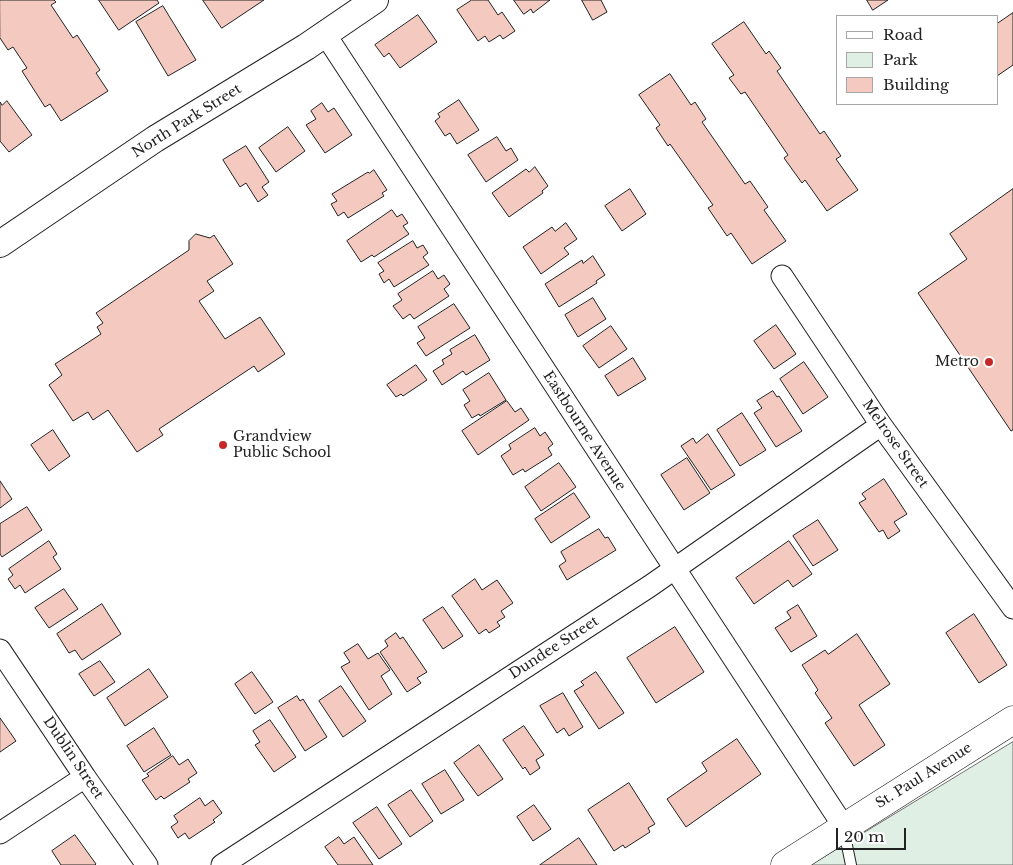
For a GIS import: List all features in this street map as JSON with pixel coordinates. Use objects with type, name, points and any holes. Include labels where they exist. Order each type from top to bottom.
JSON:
[{"type":"main road","name":"St. Paul Avenue","points":[[785,865],[1013,720]]},
{"type":"street","name":"North Park Street","points":[[0,244],[154,139],[325,34],[375,0]]},
{"type":"street","name":"Eastbourne Avenue","points":[[325,34],[844,828]]},
{"type":"street","name":"Melrose Street","points":[[782,276],[880,425],[1013,608]]},
{"type":"street","name":"Dundee Street","points":[[222,865],[650,586],[880,425]]},
{"type":"street","name":"Dublin Street","points":[[0,650],[85,777],[147,865]]},
{"type":"street","points":[[0,833],[85,777]]},
{"type":"lane","points":[[844,828],[851,865]]},
{"type":"green space","points":[[1013,742],[1013,865],[811,865],[837,849]]},
{"type":"building","points":[[0,0],[54,0],[56,2],[51,5],[73,38],[77,35],[100,70],[96,73],[108,91],[61,121],[50,104],[45,107],[22,71],[27,68],[13,47],[8,50],[0,38]]},
{"type":"building","points":[[99,0],[157,0],[159,3],[119,30]]},
{"type":"building","points":[[203,0],[264,0],[222,28]]},
{"type":"building","points":[[472,0],[488,0],[498,15],[502,12],[515,31],[503,39],[500,35],[489,42],[485,36],[478,41],[457,10]]},
{"type":"building","points":[[514,0],[550,0],[533,13],[531,9],[524,14]]},
{"type":"building","points":[[582,0],[601,0],[607,12],[593,20]]},
{"type":"building","points":[[867,0],[888,0],[873,10]]},
{"type":"building","points":[[163,6],[196,60],[168,76],[136,22]]},
{"type":"building","points":[[1013,13],[1013,65],[998,75],[998,23]]},
{"type":"building","points":[[418,15],[437,42],[400,68],[389,53],[384,57],[375,45]]},
{"type":"building","points":[[744,22],[766,54],[769,51],[781,68],[777,71],[820,134],[824,131],[841,156],[836,159],[858,190],[827,211],[805,180],[802,183],[784,158],[788,155],[745,92],[741,94],[729,78],[734,75],[712,44]]},
{"type":"building","points":[[670,74],[691,105],[695,102],[706,119],[702,122],[745,184],[750,181],[768,207],[764,210],[786,241],[752,264],[731,233],[727,236],[708,208],[713,205],[670,144],[668,146],[656,128],[660,125],[639,95]]},
{"type":"building","points":[[459,100],[479,130],[457,144],[450,133],[445,136],[435,121],[440,117],[438,114]]},
{"type":"building","points":[[7,101],[32,135],[9,152],[0,141],[0,102],[2,105]]},
{"type":"building","points":[[322,103],[328,112],[334,108],[352,135],[325,153],[306,125],[316,119],[311,111]]},
{"type":"building","points":[[288,127],[305,151],[276,172],[259,148]]},
{"type":"building","points":[[497,137],[506,151],[511,148],[518,160],[486,182],[468,155]]},
{"type":"building","points":[[246,146],[269,182],[262,187],[268,195],[258,202],[246,183],[240,187],[223,160]]},
{"type":"building","points":[[535,167],[548,186],[542,191],[543,193],[509,217],[492,193],[526,169],[529,172]]},
{"type":"building","points":[[374,170],[387,190],[382,193],[384,196],[348,218],[344,212],[338,216],[331,204],[337,201],[332,194]]},
{"type":"building","points":[[630,189],[646,214],[622,231],[605,206]]},
{"type":"building","name":"Metro","points":[[1013,189],[1013,430],[1011,431],[918,293],[967,259],[950,234]]},
{"type":"building","points":[[392,210],[397,217],[402,214],[408,223],[403,226],[409,234],[374,257],[372,255],[361,262],[347,241]]},
{"type":"building","points":[[566,223],[577,239],[564,248],[569,254],[541,274],[523,247],[552,227],[555,231]]},
{"type":"building","points":[[196,234],[210,238],[214,235],[233,264],[207,281],[214,291],[199,301],[225,339],[260,317],[285,354],[258,372],[254,366],[159,429],[163,435],[137,452],[108,410],[93,420],[88,412],[73,421],[49,385],[62,375],[55,364],[101,334],[97,327],[103,323],[96,313],[189,250],[189,241]]},
{"type":"building","points":[[413,241],[417,248],[423,245],[428,253],[423,257],[429,265],[394,287],[389,279],[384,283],[379,274],[384,271],[378,263]]},
{"type":"building","points":[[593,256],[605,275],[596,281],[597,283],[559,307],[545,284],[582,260],[583,263]]},
{"type":"building","points":[[433,271],[438,279],[444,275],[450,284],[444,289],[449,296],[414,319],[410,314],[403,319],[393,306],[402,300],[398,294]]},
{"type":"building","points":[[593,298],[606,319],[578,337],[565,315]]},
{"type":"building","points":[[454,304],[470,328],[426,356],[417,343],[425,338],[418,327]]},
{"type":"building","points":[[776,325],[796,354],[774,369],[754,341]]},
{"type":"building","points":[[611,326],[627,349],[599,368],[583,346]]},
{"type":"building","points":[[475,335],[490,360],[466,375],[463,371],[442,385],[433,371],[444,364],[442,360],[452,354],[450,350]]},
{"type":"building","points":[[633,358],[646,379],[618,396],[605,376]]},
{"type":"building","points":[[804,362],[828,397],[803,414],[780,379]]},
{"type":"building","points":[[416,365],[427,380],[403,396],[401,394],[396,397],[387,385]]},
{"type":"building","points":[[489,373],[506,400],[480,416],[479,414],[472,418],[464,405],[470,401],[463,390]]},
{"type":"building","points":[[773,391],[777,397],[779,396],[802,431],[776,447],[754,413],[762,408],[757,401]]},
{"type":"building","points":[[507,401],[515,412],[521,408],[529,420],[478,455],[462,431]]},
{"type":"building","points":[[742,413],[766,450],[740,466],[717,430]]},
{"type":"building","points":[[535,428],[540,436],[545,432],[553,444],[548,448],[552,455],[525,472],[523,469],[513,475],[501,456],[511,449],[509,445]]},
{"type":"building","points":[[53,430],[70,456],[49,471],[31,445]]},
{"type":"building","points":[[708,434],[735,475],[711,490],[681,446],[693,438],[696,443]]},
{"type":"building","points":[[687,458],[710,493],[684,510],[661,475]]},
{"type":"building","points":[[559,463],[576,487],[541,511],[525,487]]},
{"type":"building","points":[[884,479],[907,514],[894,522],[900,531],[888,539],[883,530],[879,532],[859,503],[866,499],[862,494]]},
{"type":"building","points":[[0,481],[12,499],[0,508]]},
{"type":"building","points":[[574,493],[590,517],[551,543],[535,519]]},
{"type":"building","points":[[27,507],[42,530],[2,557],[0,554],[0,524]]},
{"type":"building","points":[[818,520],[838,550],[813,566],[793,536]]},
{"type":"building","points":[[599,529],[605,538],[608,537],[616,550],[567,580],[559,566],[566,561],[561,552]]},
{"type":"building","points":[[49,541],[57,554],[53,557],[61,569],[25,593],[20,585],[15,589],[8,579],[13,575],[9,569]]},
{"type":"building","points":[[789,541],[812,574],[793,587],[788,580],[754,604],[736,578]]},
{"type":"building","points":[[475,579],[482,590],[497,580],[513,603],[501,611],[505,617],[497,622],[500,626],[489,633],[486,629],[479,634],[452,596]]},
{"type":"building","points":[[64,589],[78,609],[49,628],[35,608]]},
{"type":"building","points":[[102,604],[121,634],[82,660],[75,650],[69,653],[57,634]]},
{"type":"building","points":[[798,605],[817,636],[791,652],[775,628],[791,618],[787,612]]},
{"type":"building","points":[[443,607],[463,636],[443,649],[423,620]]},
{"type":"building","points":[[974,614],[1007,665],[979,683],[946,633]]},
{"type":"building","points":[[675,627],[704,672],[656,703],[627,658]]},
{"type":"building","points":[[396,633],[400,639],[403,637],[427,672],[417,678],[421,683],[407,692],[380,652],[388,646],[385,641]]},
{"type":"building","points":[[857,634],[890,684],[859,705],[885,745],[854,766],[825,723],[832,718],[815,693],[818,690],[802,665],[825,650],[828,654]]},
{"type":"building","points":[[358,644],[368,659],[378,653],[390,670],[381,676],[392,694],[369,710],[341,667],[350,662],[344,653]]},
{"type":"building","points":[[100,661],[115,682],[94,696],[79,674]]},
{"type":"building","points":[[149,669],[168,697],[125,726],[107,698]]},
{"type":"building","points":[[252,672],[273,702],[255,714],[235,684]]},
{"type":"building","points":[[596,672],[624,713],[599,729],[574,691],[584,685],[581,682]]},
{"type":"building","points":[[341,686],[366,721],[343,737],[319,701]]},
{"type":"building","points":[[563,693],[583,727],[569,736],[564,728],[557,733],[540,706]]},
{"type":"building","points":[[297,696],[300,701],[303,699],[327,737],[305,751],[278,708]]},
{"type":"building","points":[[0,718],[16,741],[0,752]]},
{"type":"building","points":[[270,720],[296,757],[274,772],[255,745],[260,742],[253,731]]},
{"type":"building","points":[[524,726],[544,755],[536,760],[540,768],[530,775],[525,767],[523,769],[503,740]]},
{"type":"building","points":[[154,728],[171,755],[144,772],[127,746]]},
{"type":"building","points":[[737,739],[761,774],[686,827],[667,799],[707,771],[702,763]]},
{"type":"building","points":[[479,745],[503,779],[478,796],[454,763]]},
{"type":"building","points":[[173,756],[179,765],[188,759],[197,773],[188,779],[190,782],[164,799],[161,796],[156,800],[142,780],[149,776],[147,774]]},
{"type":"building","points":[[445,770],[464,800],[441,814],[422,784]]},
{"type":"building","points":[[629,783],[655,824],[648,828],[650,832],[625,848],[623,845],[614,851],[588,810]]},
{"type":"building","points":[[411,790],[433,821],[410,837],[388,805]]},
{"type":"building","points":[[200,798],[205,806],[213,800],[222,813],[213,820],[215,822],[189,839],[185,833],[178,838],[171,827],[178,822],[174,816]]},
{"type":"building","points":[[534,805],[551,829],[533,841],[517,817]]},
{"type":"building","points":[[377,807],[402,844],[379,859],[353,823]]},
{"type":"building","points":[[75,835],[95,865],[61,865],[52,851]]},
{"type":"building","points":[[339,837],[344,844],[354,837],[373,865],[338,865],[325,847]]},
{"type":"building","points":[[579,838],[597,865],[540,865]]},
{"type":"place","name":"Metro","points":[[989,362]]},
{"type":"place","name":"Grandview Public School","points":[[223,445]]}]
